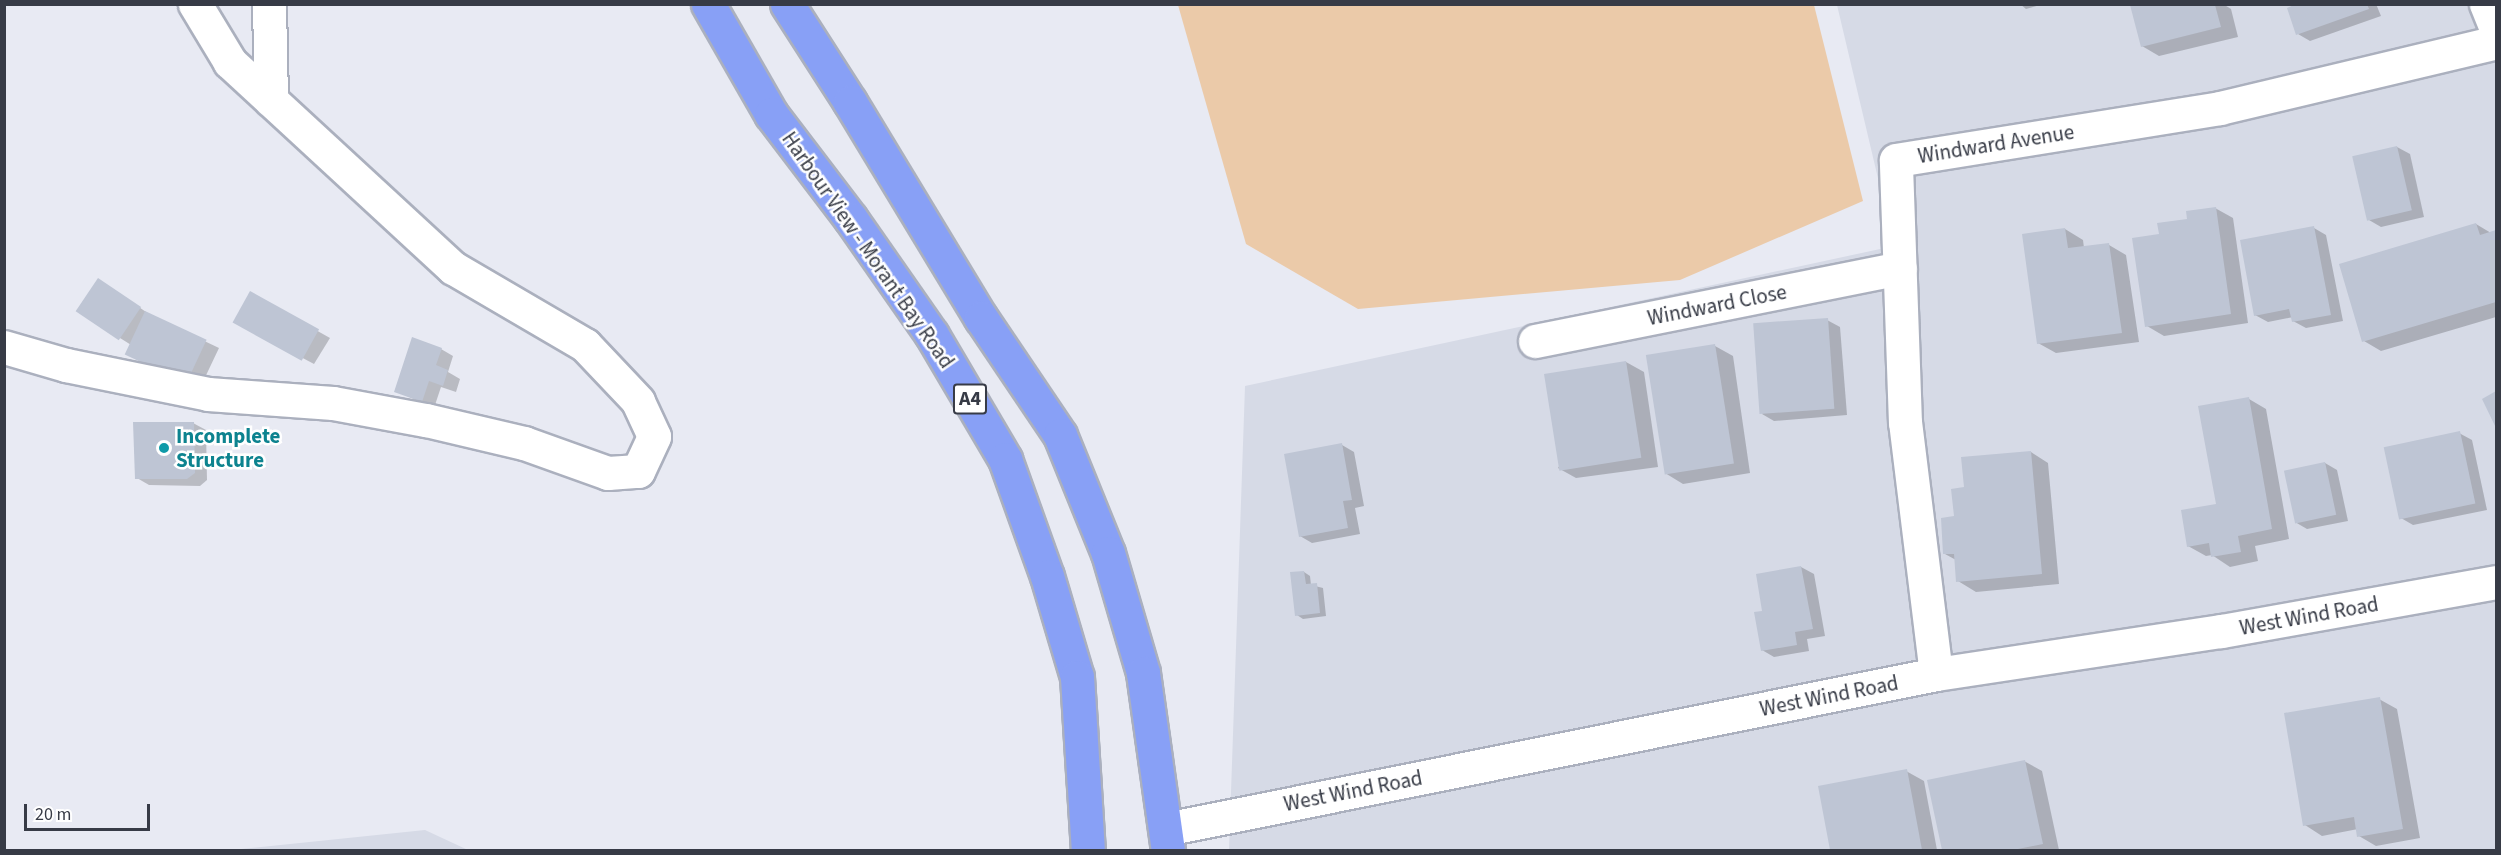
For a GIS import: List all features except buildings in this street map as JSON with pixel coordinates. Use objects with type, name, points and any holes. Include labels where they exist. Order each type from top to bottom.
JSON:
[{"type":"highway","name":"Harbour View - Morant Bay Road","points":[[708,4],[771,114],[851,219],[932,335],[1005,459],[1047,576],[1077,677],[1088,850]]},
{"type":"highway","name":"A4","points":[[787,4],[850,102],[981,318],[1060,435],[1108,553],[1143,674],[1167,840]]},
{"type":"street","points":[[4,347],[66,365],[208,394],[333,403],[426,420],[524,443],[608,473],[638,471],[654,436],[638,401],[585,345],[453,268],[230,62],[195,4]]},
{"type":"street","points":[[269,4],[271,100]]},
{"type":"street","points":[[2486,4],[2496,29]]},
{"type":"street","name":"Windward Avenue","points":[[1936,674],[1905,423],[1896,160],[2220,108],[2496,42]]},
{"type":"street","name":"Windward Close","points":[[1535,341],[1900,268]]},
{"type":"street","name":"West Wind Road","points":[[1167,840],[1936,674],[2221,632],[2496,582]]},
{"type":"shaded area","points":[[1178,5],[1814,5],[1863,201],[1680,280],[1358,309],[1246,244]]},
{"type":"shaded area","points":[[1837,5],[2496,5],[2496,850],[1229,850],[1245,386],[1894,246]]},
{"type":"shaded area","points":[[425,830],[468,850],[231,850]]},
{"type":"place","name":"Incomplete Structure","points":[[164,448]]}]
